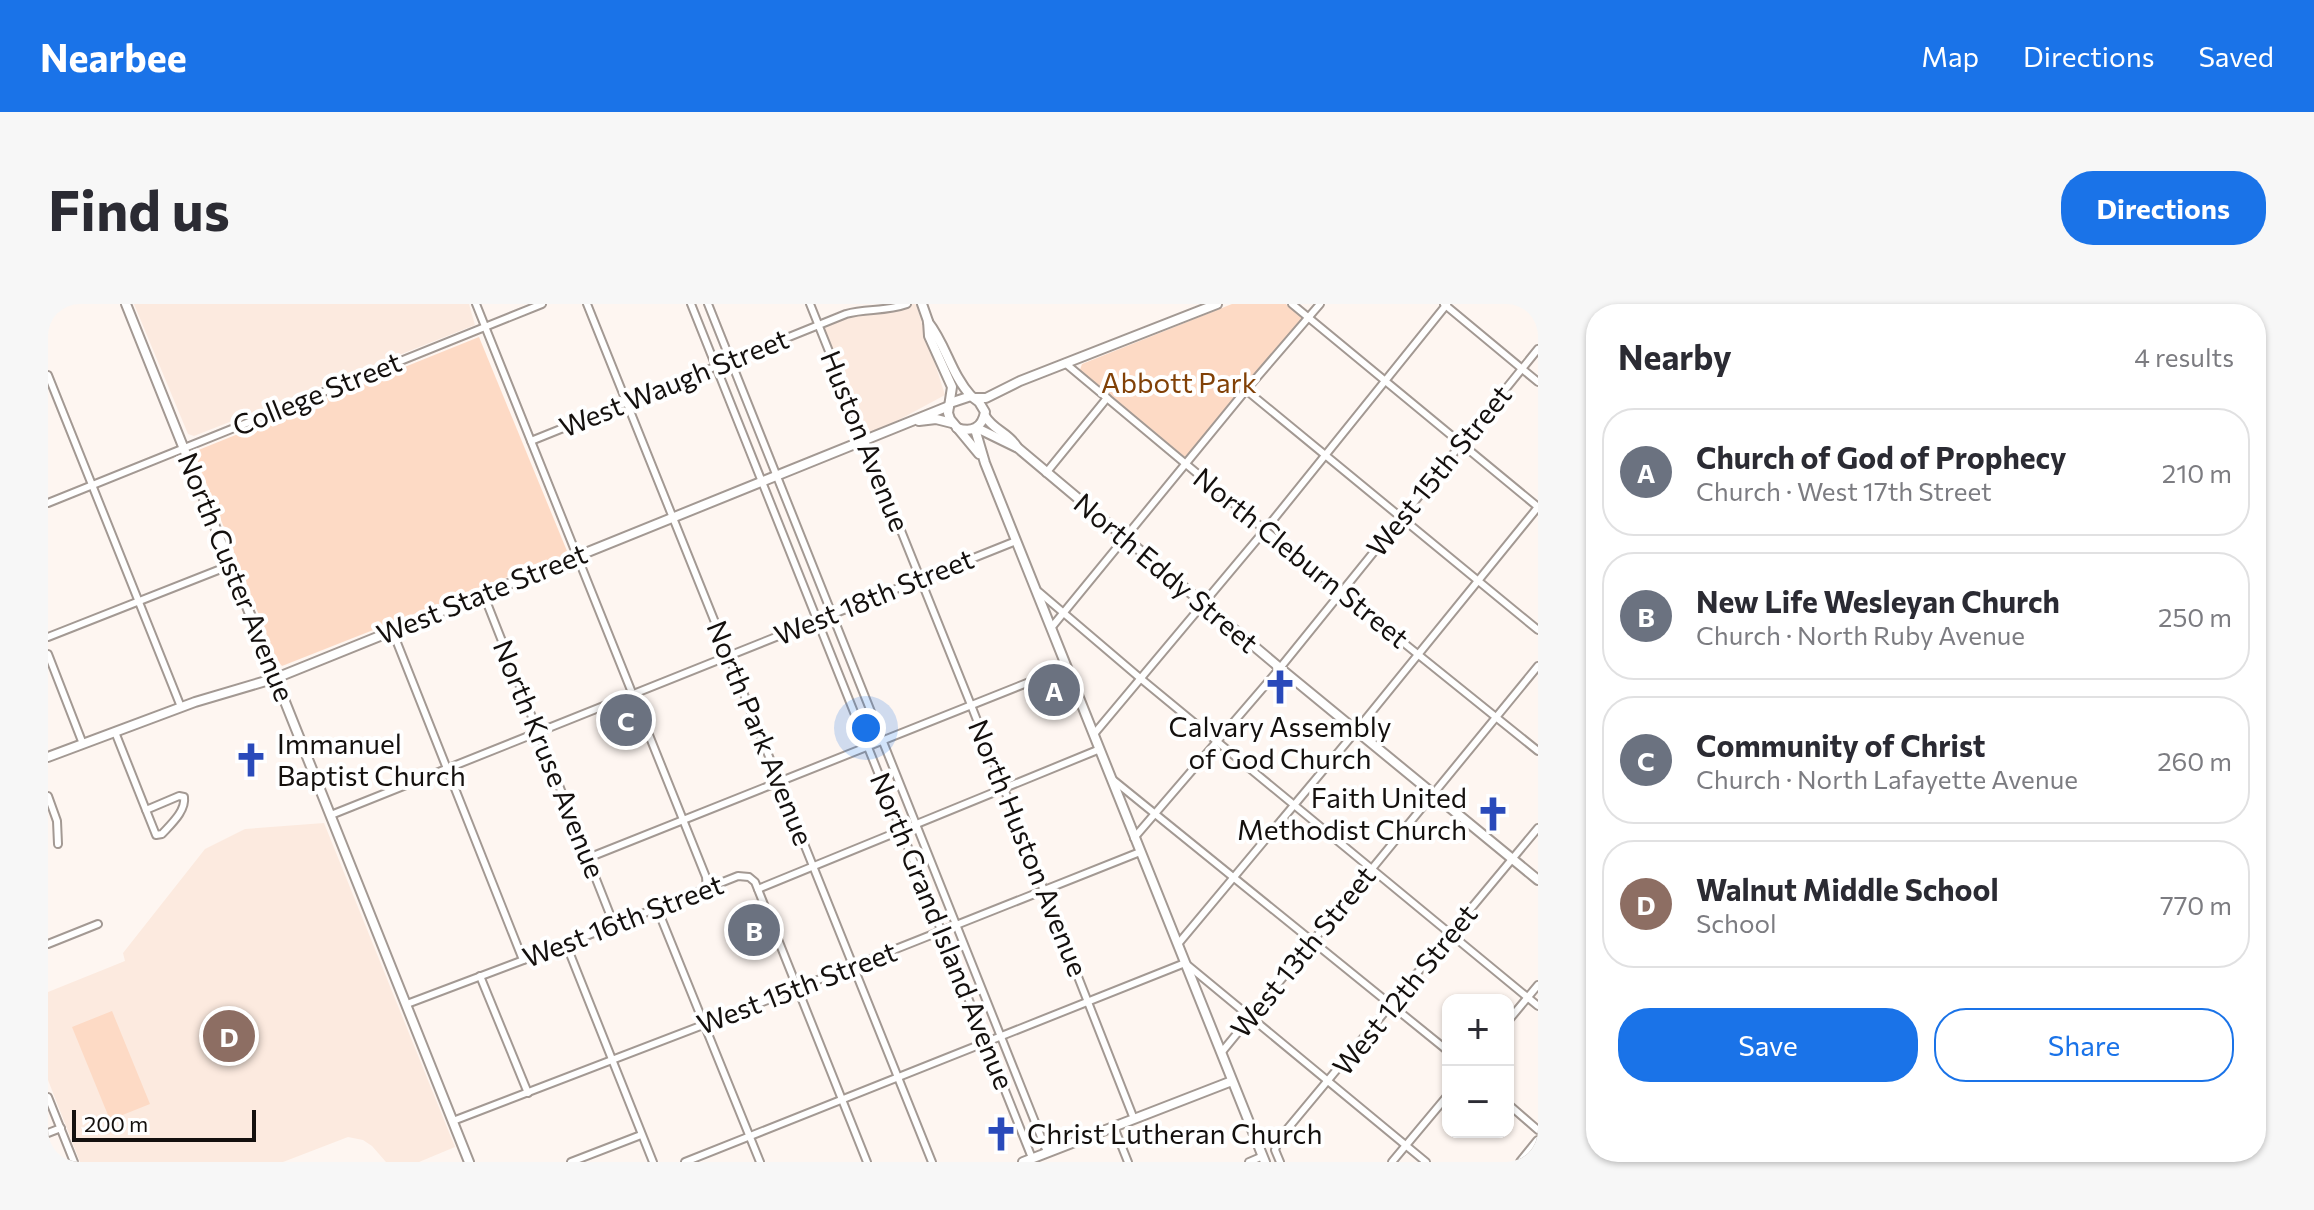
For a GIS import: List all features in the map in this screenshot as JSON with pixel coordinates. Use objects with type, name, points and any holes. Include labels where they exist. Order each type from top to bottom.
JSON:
[{"type":"street","name":"North Custer Avenue","points":[[126,304],[469,1162]]},
{"type":"street","points":[[476,304],[706,877],[707,889]]},
{"type":"street","name":"College Street","points":[[48,503],[542,304]]},
{"type":"street","name":"North Park Avenue","points":[[587,304],[932,1162]]},
{"type":"street","name":"North Grand Island Avenue","points":[[691,304],[1032,1158]]},
{"type":"street","name":"North Grand Island Avenue","points":[[708,304],[1047,1152]]},
{"type":"street","name":"Huston Avenue","points":[[810,304],[920,578]]},
{"type":"street","name":"West Waugh Street","points":[[531,441],[852,312],[885,311],[907,304]]},
{"type":"street","points":[[922,304],[929,336],[952,387],[948,413],[954,426],[985,463]]},
{"type":"street","points":[[950,405],[973,397],[986,398],[1020,381],[1217,304]]},
{"type":"street","points":[[1178,944],[1538,507],[1292,304]]},
{"type":"street","points":[[1051,628],[1320,304]]},
{"type":"street","points":[[1094,734],[1326,456],[1446,305],[1538,382]]},
{"type":"street","points":[[928,321],[957,379],[985,414]]},
{"type":"street","name":"West 15th Street","points":[[1134,838],[1280,668],[1538,349]]},
{"type":"street","name":"North Cleburn Street","points":[[1065,363],[1538,751]]},
{"type":"street","points":[[48,375],[181,707]]},
{"type":"street","points":[[1246,390],[1538,630]]},
{"type":"street","points":[[998,393],[976,428],[976,439],[1264,1159],[1249,1162]]},
{"type":"street","points":[[1046,473],[1107,398]]},
{"type":"street","name":"West State Street","points":[[48,757],[181,707],[276,678],[950,405]]},
{"type":"street","name":"North Eddy Street","points":[[985,414],[991,425],[1013,439],[1018,448]]},
{"type":"street","name":"West State Street","points":[[914,421],[936,419],[954,426]]},
{"type":"street","points":[[954,426],[965,431],[976,428]]},
{"type":"street","name":"North Eddy Street","points":[[976,428],[1018,448],[1538,880]]},
{"type":"street","name":"West 18th Street","points":[[331,815],[1016,541]]},
{"type":"street","points":[[48,637],[231,565]]},
{"type":"street","name":"North Huston Avenue","points":[[920,578],[1134,1119]]},
{"type":"street","points":[[1035,589],[1538,1006]]},
{"type":"street","name":"North Kruse Avenue","points":[[483,593],[612,926]]},
{"type":"street","points":[[392,630],[523,960]]},
{"type":"street","points":[[48,654],[83,744]]},
{"type":"street","name":"West 13th Street","points":[[1221,1053],[1538,666]]},
{"type":"street","points":[[588,858],[1067,667]]},
{"type":"street","points":[[115,732],[146,810],[156,835],[162,834],[186,802],[184,797],[179,796],[146,810]]},
{"type":"street","name":"West 16th Street","points":[[407,1004],[738,876],[749,877],[758,889],[1100,749]]},
{"type":"street","points":[[1111,779],[1442,1046]]},
{"type":"street","points":[[48,796],[57,821],[58,844]]},
{"type":"street","name":"West 12th Street","points":[[1280,1162],[1276,1153],[1279,1139],[1538,828]]},
{"type":"street","name":"West 15th Street","points":[[453,1121],[1140,852]]},
{"type":"street","points":[[758,889],[867,1162]]},
{"type":"street","points":[[657,908],[760,1162]]},
{"type":"street","points":[[48,944],[98,924]]},
{"type":"street","points":[[566,944],[653,1162]]},
{"type":"street","points":[[685,1162],[1185,963]]},
{"type":"street","points":[[1185,963],[1426,1162]]},
{"type":"street","points":[[480,976],[528,1093]]},
{"type":"street","points":[[1514,1014],[1538,985]]},
{"type":"street","name":"West 13th Street","points":[[1023,1162],[1232,1081]]},
{"type":"street","points":[[48,1097],[74,1162]]},
{"type":"street","points":[[1392,1162],[1442,1102]]},
{"type":"street","points":[[1514,1109],[1538,1130]]},
{"type":"street","points":[[1114,1127],[1128,1162]]},
{"type":"street","points":[[48,1133],[61,1128]]},
{"type":"street","points":[[571,1162],[641,1135]]},
{"type":"street","points":[[1521,1162],[1538,1141]]},
{"type":"shaded area","points":[[134,304],[469,304],[475,325],[194,436],[188,434]]},
{"type":"shaded area","points":[[881,304],[916,304],[945,395],[867,437],[823,327]]},
{"type":"shaded area","points":[[324,823],[455,1147],[419,1162],[386,1162],[363,1140],[348,1137],[283,1162],[80,1162],[48,1080],[48,992],[125,961],[123,953],[205,849],[245,829]]},
{"type":"green space","name":"Abbott Park","points":[[1232,304],[1286,304],[1302,318],[1186,458],[1080,370],[1082,364]]},
{"type":"green space","points":[[479,337],[566,554],[282,666],[195,455],[196,451]]},
{"type":"green space","points":[[112,1011],[150,1104],[110,1120],[72,1027]]},
{"type":"place","name":"Calvary Assembly of God Church","points":[[1280,687]]},
{"type":"place","name":"Church of God of Prophecy","points":[[1054,690]]},
{"type":"place","name":"Community of Christ","points":[[626,720]]},
{"type":"place","name":"Immanuel Baptist Church","points":[[251,760]]},
{"type":"place","name":"Faith United Methodist Church","points":[[1493,814]]},
{"type":"place","name":"New Life Wesleyan Church","points":[[754,930]]},
{"type":"place","name":"Walnut Middle School","points":[[229,1036]]},
{"type":"place","name":"Christ Lutheran Church","points":[[1001,1134]]}]
